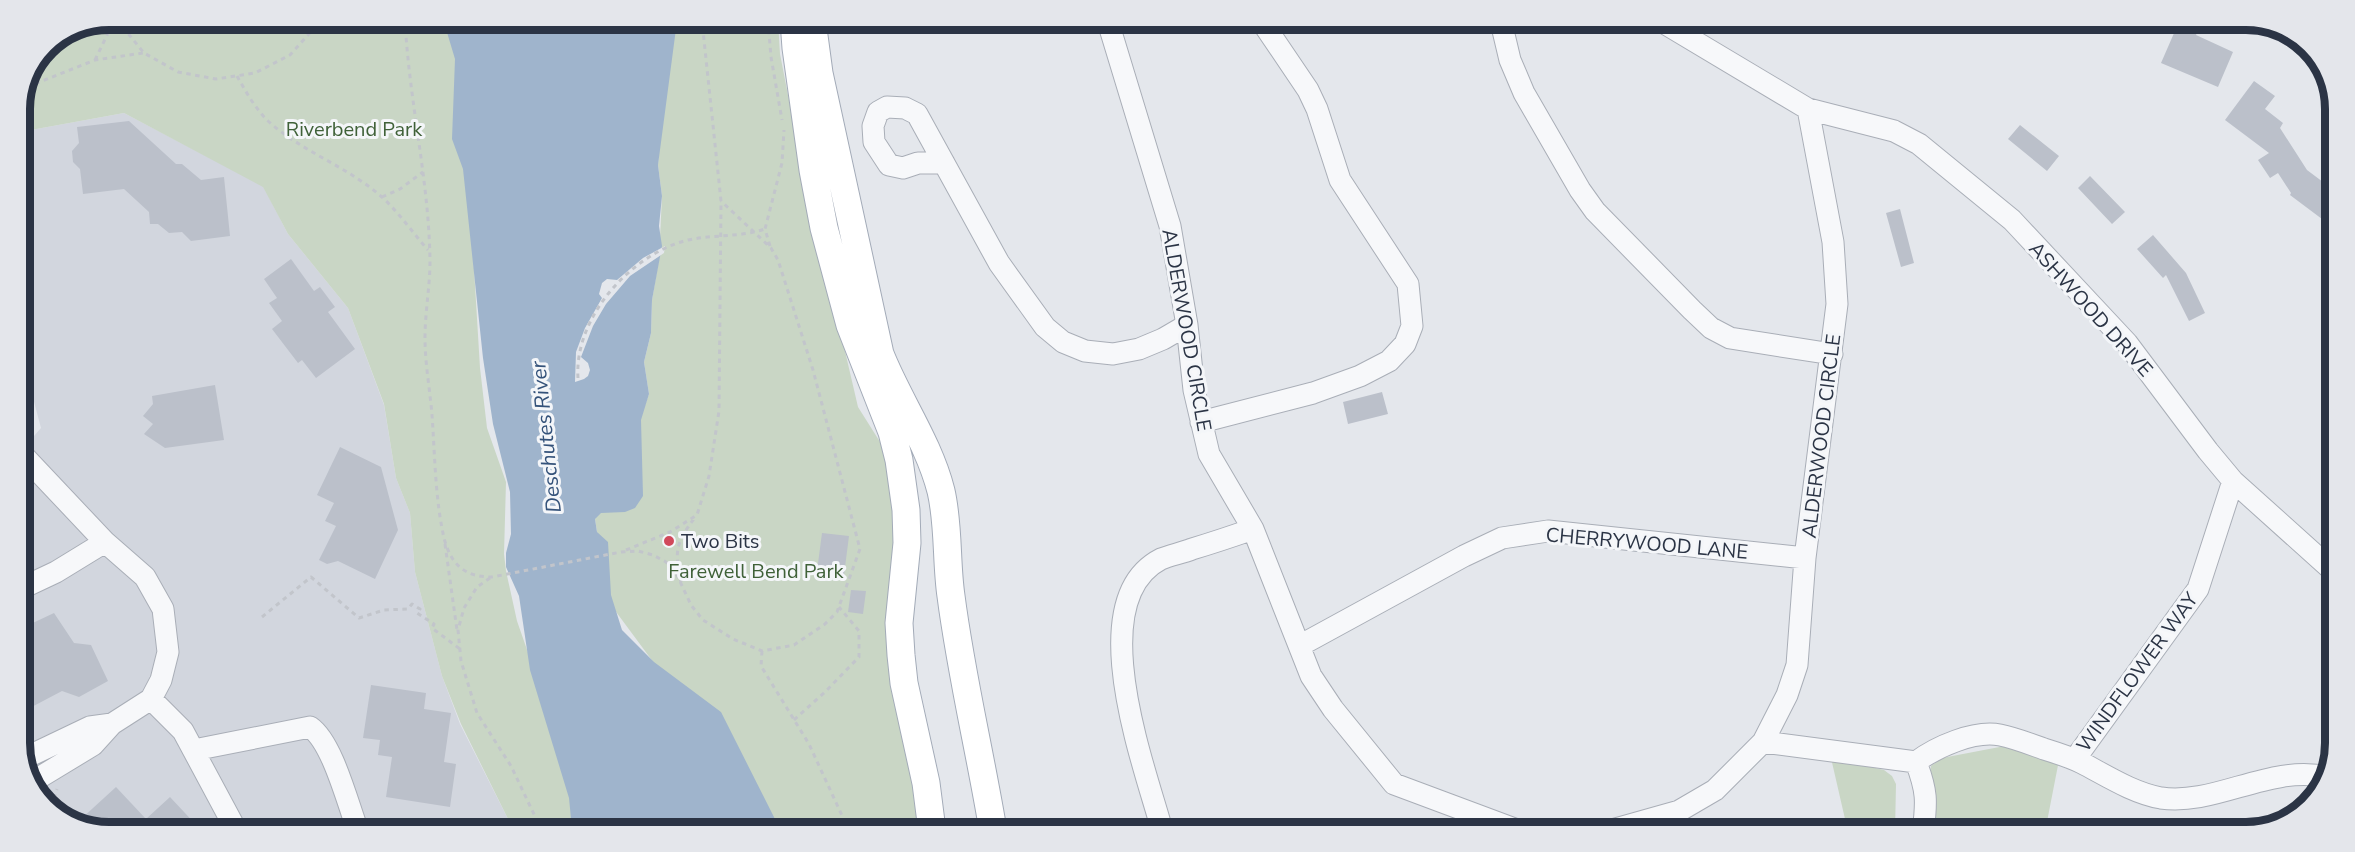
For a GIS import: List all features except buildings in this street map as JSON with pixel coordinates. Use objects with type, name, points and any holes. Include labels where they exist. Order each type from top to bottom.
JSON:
[{"type":"main road","points":[[795,30],[813,170],[831,260],[850,325],[892,432],[899,460],[907,532],[899,623],[901,655],[904,683],[926,783],[931,822]]},
{"type":"main road","points":[[813,30],[819,72],[880,354],[891,382],[927,455],[941,494],[953,614],[992,822]]},
{"type":"street","name":"ALDERWOOD CIRCLE","points":[[1110,30],[1170,226],[1194,390],[1209,454],[1253,529],[1301,645],[1311,676],[1394,784],[1496,822]]},
{"type":"street","points":[[1201,422],[1313,393],[1359,376],[1389,361],[1405,344],[1412,326],[1408,284],[1340,180],[1308,90],[1267,30]]},
{"type":"street","points":[[1503,30],[1510,60],[1524,93],[1580,190],[1595,212],[1692,310],[1711,328],[1730,338],[1832,354]]},
{"type":"street","points":[[1676,30],[1808,109]]},
{"type":"street","name":"ALDERWOOD CIRCLE","points":[[1640,822],[1678,811],[1715,790],[1763,742],[1787,695],[1797,665],[1805,558],[1837,304],[1834,252],[1808,109]]},
{"type":"street","name":"ASHWOOD DRIVE","points":[[1808,109],[1894,131],[1919,144],[2012,220],[2127,343],[2208,452],[2233,481],[2325,564]]},
{"type":"street","points":[[944,163],[999,263],[1045,327],[1063,342],[1085,351],[1113,354],[1138,349],[1163,339],[1186,325]]},
{"type":"street","points":[[30,463],[105,542],[145,577],[163,609],[168,652],[161,680],[151,699],[112,724],[93,745],[39,778]]},
{"type":"street","name":"WINDFLOWER WAY","points":[[2075,759],[2198,589],[2233,481]]},
{"type":"street","points":[[1160,822],[1128,704],[1121,666],[1122,627],[1129,598],[1141,577],[1161,560],[1253,529]]},
{"type":"street","name":"CHERRYWOOD LANE","points":[[1301,645],[1464,556],[1502,538],[1518,534],[1548,531],[1805,558]]},
{"type":"street","points":[[30,584],[56,572],[105,542]]},
{"type":"street","points":[[151,699],[183,731],[232,822]]},
{"type":"street","points":[[31,755],[90,727],[112,724]]},
{"type":"street","points":[[194,750],[310,727],[319,733],[329,753],[355,822]]},
{"type":"street","points":[[1763,742],[1916,762],[1932,750],[1959,741],[1998,734],[2075,759],[2130,787],[2161,798],[2184,799],[2282,776],[2303,774],[2318,776]]},
{"type":"street","points":[[1916,762],[1925,786],[1924,822]]},
{"type":"path","points":[[95,60],[110,30]]},
{"type":"path","points":[[125,30],[144,53],[178,72],[216,79],[255,73],[290,55],[312,30]]},
{"type":"path","points":[[406,30],[412,102],[423,172],[429,252],[425,338],[435,466],[460,649]]},
{"type":"path","points":[[683,588],[677,560],[679,539],[697,515],[709,476],[719,411],[721,201],[703,30]]},
{"type":"path","points":[[444,539],[452,557],[463,571],[475,577],[492,577],[621,552],[638,551],[653,555],[666,562],[677,575],[691,605],[703,620],[732,639],[762,651],[794,645],[825,624],[837,612],[860,549],[813,370],[780,267],[765,229],[782,163],[784,129],[771,57],[769,30]]},
{"type":"path","points":[[35,84],[95,60],[144,53]]},
{"type":"path","points":[[237,76],[249,99],[268,121],[382,197],[429,252]]},
{"type":"path","points":[[382,197],[400,189],[423,172]]},
{"type":"path","points":[[721,201],[771,248]]},
{"type":"path","points":[[578,378],[579,351],[588,327],[606,298],[622,279],[645,260],[689,240],[753,233],[765,229]]},
{"type":"path","points":[[621,552],[670,532],[697,515]]},
{"type":"path","points":[[262,617],[311,577],[358,618],[384,610],[408,609],[412,604],[420,609],[417,614],[434,624],[432,628],[460,649]]},
{"type":"path","points":[[492,577],[477,587],[464,608],[458,630],[461,661],[477,713],[511,766],[538,822]]},
{"type":"path","points":[[794,720],[859,657],[859,631],[838,606]]},
{"type":"path","points":[[762,651],[761,666],[809,744],[845,822]]},
{"type":"path","points":[[53,799],[57,788],[62,783]]},
{"type":"shaded area","points":[[124,113],[263,186],[288,234],[348,308],[384,405],[396,478],[410,513],[415,572],[442,676],[460,724],[509,822],[109,822],[74,814],[48,793],[36,773],[30,748],[30,441],[41,428],[30,387],[30,130]]},
{"type":"green space","name":"Riverbend Park","points":[[109,30],[460,30],[480,368],[487,428],[506,482],[504,554],[506,571],[517,621],[549,713],[575,822],[510,822],[461,724],[442,676],[415,572],[410,513],[396,478],[384,404],[348,308],[288,234],[263,187],[124,113],[30,130],[32,94],[43,65],[65,43],[94,32]]},
{"type":"green space","name":"Farewell Bend Park","points":[[668,30],[779,30],[780,54],[801,162],[858,407],[887,453],[922,822],[743,822],[688,709],[608,601],[595,519],[649,394],[644,362],[651,333],[652,300],[659,259],[662,196],[658,165]]},
{"type":"green space","points":[[2010,745],[2060,755],[2047,822],[1927,822],[1931,766],[1942,758]]},
{"type":"green space","points":[[1831,758],[1884,770],[1892,776],[1896,784],[1895,822],[1846,822]]},
{"type":"water","name":"Deschutes River","points":[[446,30],[676,30],[658,165],[662,196],[659,226],[662,246],[652,300],[651,333],[644,362],[649,394],[641,420],[643,496],[635,508],[625,512],[601,513],[595,519],[597,532],[608,542],[611,595],[622,630],[654,662],[721,712],[776,822],[571,822],[569,798],[530,670],[519,596],[506,567],[506,553],[511,534],[510,492],[493,424],[483,358],[463,169],[452,139],[455,59]]},
{"type":"pier","points":[[665,246],[664,253],[630,276],[606,304],[593,326],[581,357],[588,363],[590,370],[588,376],[575,382],[576,352],[585,328],[602,298],[599,294],[602,283],[607,279],[617,280],[643,258]]},
{"type":"place","name":"Two Bits","points":[[669,541]]}]
